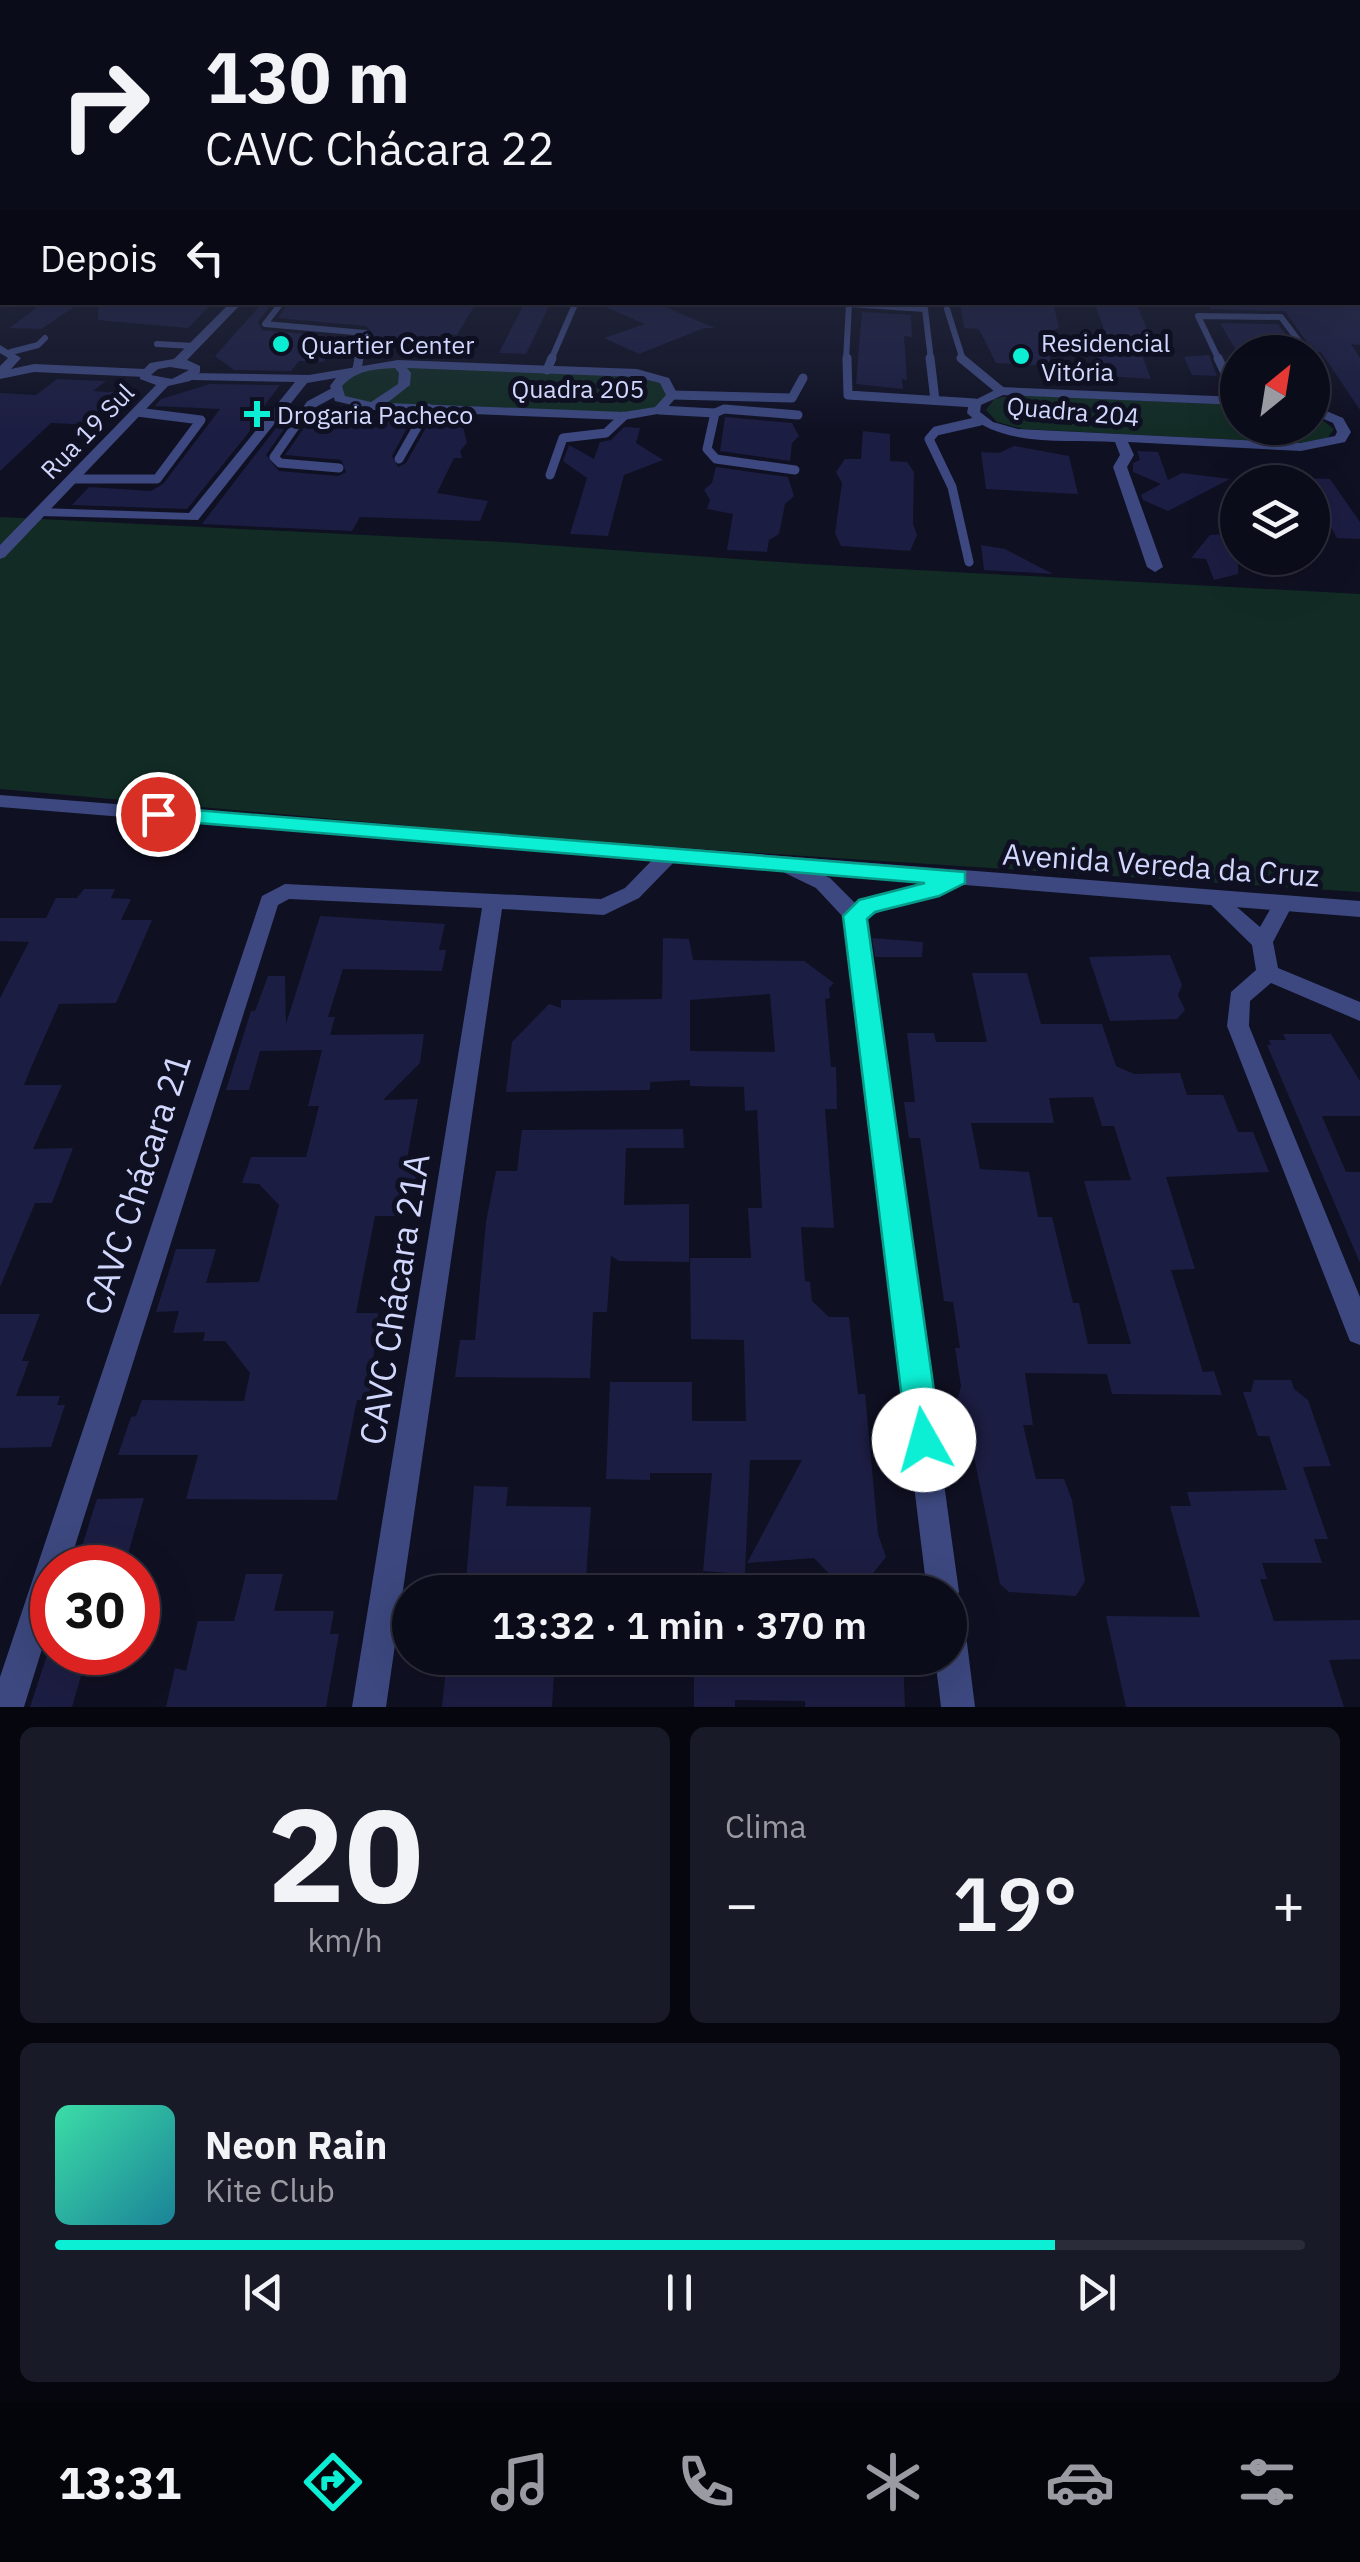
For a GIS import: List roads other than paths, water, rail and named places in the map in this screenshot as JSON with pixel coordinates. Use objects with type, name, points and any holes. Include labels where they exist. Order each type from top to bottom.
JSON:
[{"type":"street","points":[[0,374],[34,368],[145,373],[178,362],[235,305]]},
{"type":"street","points":[[0,374],[9,352],[34,368]]},
{"type":"street","points":[[178,362],[195,367],[192,376]]},
{"type":"street","points":[[373,406],[404,385],[405,373],[398,364]]},
{"type":"street","name":"Quadra 205","points":[[165,383],[192,376],[307,379],[398,364],[652,376],[664,381],[672,395],[659,410],[624,416],[373,406],[351,403],[339,398],[336,390],[307,379]]},
{"type":"street","points":[[336,390],[355,370]]},
{"type":"street","points":[[145,373],[150,382],[165,383]]},
{"type":"street","points":[[40,512],[193,517],[307,379]]},
{"type":"street","name":"Rua 19 Sul","points":[[0,554],[165,383]]},
{"type":"street","name":"Quadra 204","points":[[1220,399],[1001,391],[975,403],[974,413],[980,421],[1018,433],[1302,447],[1326,446],[1342,436],[1360,433]]},
{"type":"street","points":[[1330,416],[1360,423]]},
{"type":"street","points":[[1334,418],[1342,436]]},
{"type":"street","points":[[1120,438],[1127,456],[1120,466],[1134,520],[1154,567]]},
{"type":"street","name":"Avenida Vereda da Cruz","points":[[0,801],[1360,909]]},
{"type":"street","name":"CAVC Chácara 21","points":[[7,1707],[269,900],[284,891],[604,907],[632,894],[669,856]]},
{"type":"street","points":[[788,866],[824,883],[855,916],[942,1575]]},
{"type":"street","points":[[855,916],[868,906],[930,890],[956,878]]},
{"type":"street","points":[[1216,900],[1262,942],[1268,973]]},
{"type":"street","name":"CAVC Chácara 21A","points":[[368,1707],[493,903]]},
{"type":"street","points":[[1262,942],[1283,904]]},
{"type":"street","points":[[1268,973],[1360,1012]]},
{"type":"street","points":[[1268,973],[1239,998],[1238,1026],[1360,1331]]},
{"type":"street","points":[[954,1675],[958,1707]]},
{"type":"lane","points":[[280,305],[265,324],[365,333],[355,370]]},
{"type":"lane","points":[[547,370],[575,305]]},
{"type":"lane","points":[[935,400],[925,309],[846,306],[845,392],[856,397],[975,403]]},
{"type":"lane","points":[[948,309],[956,356],[974,374],[1001,391]]},
{"type":"lane","points":[[1220,355],[1200,314],[1281,317],[1295,335]]},
{"type":"lane","points":[[9,352],[46,338]]},
{"type":"lane","points":[[157,344],[194,346]]},
{"type":"lane","points":[[672,395],[792,398],[803,378]]},
{"type":"lane","points":[[336,390],[310,405],[274,457],[280,463],[339,468]]},
{"type":"lane","points":[[398,459],[428,408]]},
{"type":"lane","points":[[659,410],[715,414],[724,409],[798,415]]},
{"type":"lane","points":[[72,479],[156,478],[201,420],[137,412]]},
{"type":"lane","points":[[715,414],[708,453],[732,463],[794,470]]},
{"type":"lane","points":[[550,475],[563,438],[609,434],[618,429],[624,416]]},
{"type":"lane","points":[[969,562],[952,487],[929,439],[936,430],[980,421]]},
{"type":"place","name":"Quartier Center","points":[[281,344]]},
{"type":"place","name":"Residencial Vitória","points":[[1021,356]]},
{"type":"place","name":"Drogaria Pacheco","points":[[257,414]]}]
